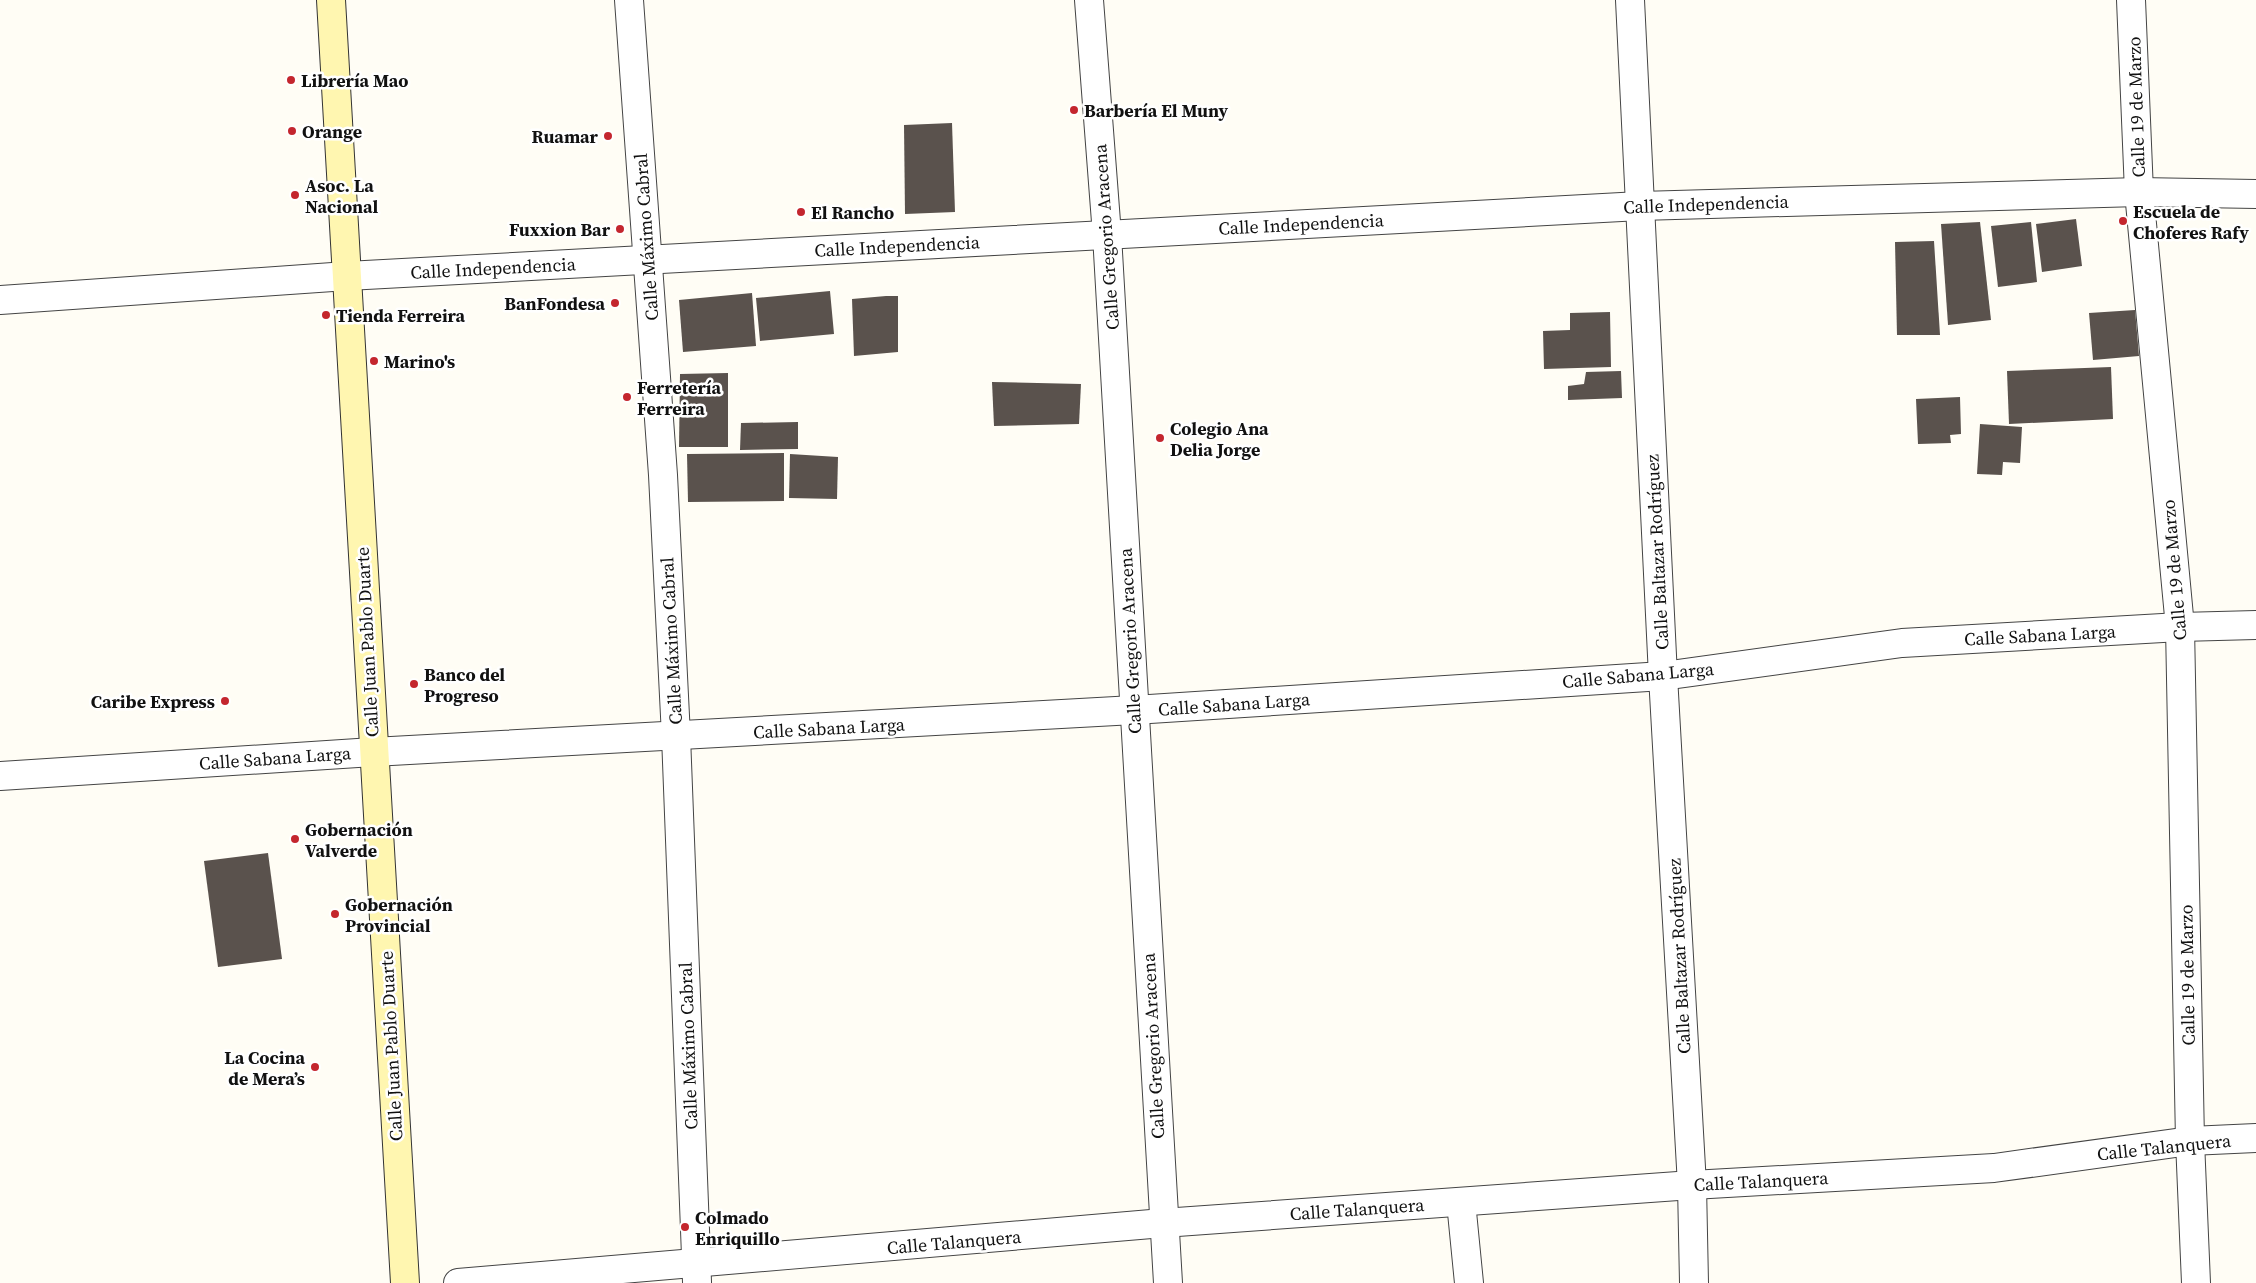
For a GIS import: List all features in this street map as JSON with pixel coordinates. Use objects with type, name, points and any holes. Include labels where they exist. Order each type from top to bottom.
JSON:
[{"type":"main road","name":"Calle Juan Pablo Duarte","points":[[331,0],[405,1283]]},
{"type":"street","name":"Calle Máximo Cabral","points":[[629,0],[662,475],[676,736],[696,1274]]},
{"type":"street","name":"Calle Gregorio Aracena","points":[[1089,0],[1107,235],[1163,1223],[1168,1283]]},
{"type":"street","name":"Calle Baltazar Rodríguez","points":[[1630,0],[1663,676],[1692,1185],[1694,1283]]},
{"type":"street","name":"Calle 19 de Marzo","points":[[2131,0],[2139,192],[2180,627],[2190,1141],[2196,1283]]},
{"type":"street","name":"Calle Independencia","points":[[0,300],[347,276],[1640,206],[2139,192],[2256,194]]},
{"type":"street","name":"Calle Sabana Larga","points":[[0,776],[373,752],[1134,710],[1663,676],[1902,643],[2180,627],[2256,625]]},
{"type":"street","name":"Calle Talanquera","points":[[458,1283],[696,1274],[1163,1223],[1692,1185],[1994,1168],[2190,1141],[2256,1138]]},
{"type":"street","points":[[1460,1202],[1469,1283]]},
{"type":"building","points":[[952,123],[955,212],[905,214],[904,125]]},
{"type":"building","points":[[2076,219],[2082,266],[2042,272],[2036,224]]},
{"type":"building","points":[[1980,222],[1991,320],[1948,325],[1941,224]]},
{"type":"building","points":[[2031,222],[2037,282],[1998,287],[1991,226]]},
{"type":"building","points":[[1934,241],[1940,335],[1897,335],[1895,242]]},
{"type":"building","points":[[830,291],[834,334],[760,341],[756,298]]},
{"type":"building","points":[[752,293],[756,346],[683,352],[679,300]]},
{"type":"building","points":[[898,296],[898,352],[854,356],[852,299]]},
{"type":"building","points":[[2135,310],[2139,356],[2093,360],[2089,313]]},
{"type":"building","points":[[1610,312],[1611,367],[1544,369],[1543,331],[1570,330],[1570,313]]},
{"type":"building","points":[[2111,367],[2113,419],[2009,424],[2007,371]]},
{"type":"building","points":[[1621,371],[1622,398],[1568,400],[1568,386],[1584,384],[1586,372]]},
{"type":"building","points":[[728,373],[728,447],[679,447],[680,374]]},
{"type":"building","points":[[992,382],[1081,384],[1079,424],[994,426]]},
{"type":"building","points":[[1960,397],[1961,434],[1950,435],[1951,443],[1918,444],[1916,399]]},
{"type":"building","points":[[798,422],[798,449],[740,450],[741,423]]},
{"type":"building","points":[[1980,424],[2022,427],[2020,463],[2003,462],[2002,475],[1977,474]]},
{"type":"building","points":[[784,453],[784,501],[688,502],[687,454]]},
{"type":"building","points":[[790,454],[838,457],[837,499],[789,498]]},
{"type":"building","points":[[268,853],[282,959],[218,967],[204,861]]},
{"type":"place","name":"Librería Mao","points":[[291,80]]},
{"type":"place","name":"Barbería El Muny","points":[[1074,110]]},
{"type":"place","name":"Orange","points":[[292,131]]},
{"type":"place","name":"Ruamar","points":[[608,136]]},
{"type":"place","name":"Asoc. La Nacional","points":[[295,195]]},
{"type":"place","name":"El Rancho","points":[[801,212]]},
{"type":"place","name":"Escuela de Choferes Rafy","points":[[2123,221]]},
{"type":"place","name":"Fuxxion Bar","points":[[620,229]]},
{"type":"place","name":"BanFondesa","points":[[615,303]]},
{"type":"place","name":"Tienda Ferreira","points":[[326,315]]},
{"type":"place","name":"Marino's","points":[[374,361]]},
{"type":"place","name":"Ferretería Ferreira","points":[[627,397]]},
{"type":"place","name":"Colegio Ana Delia Jorge","points":[[1160,438]]},
{"type":"place","name":"Banco del Progreso","points":[[414,684]]},
{"type":"place","name":"Caribe Express","points":[[225,701]]},
{"type":"place","name":"Gobernación Valverde","points":[[295,839]]},
{"type":"place","name":"Gobernación Provincial","points":[[335,914]]},
{"type":"place","name":"La Cocina de Mera’s","points":[[315,1067]]},
{"type":"place","name":"Colmado Enriquillo","points":[[685,1227]]}]
